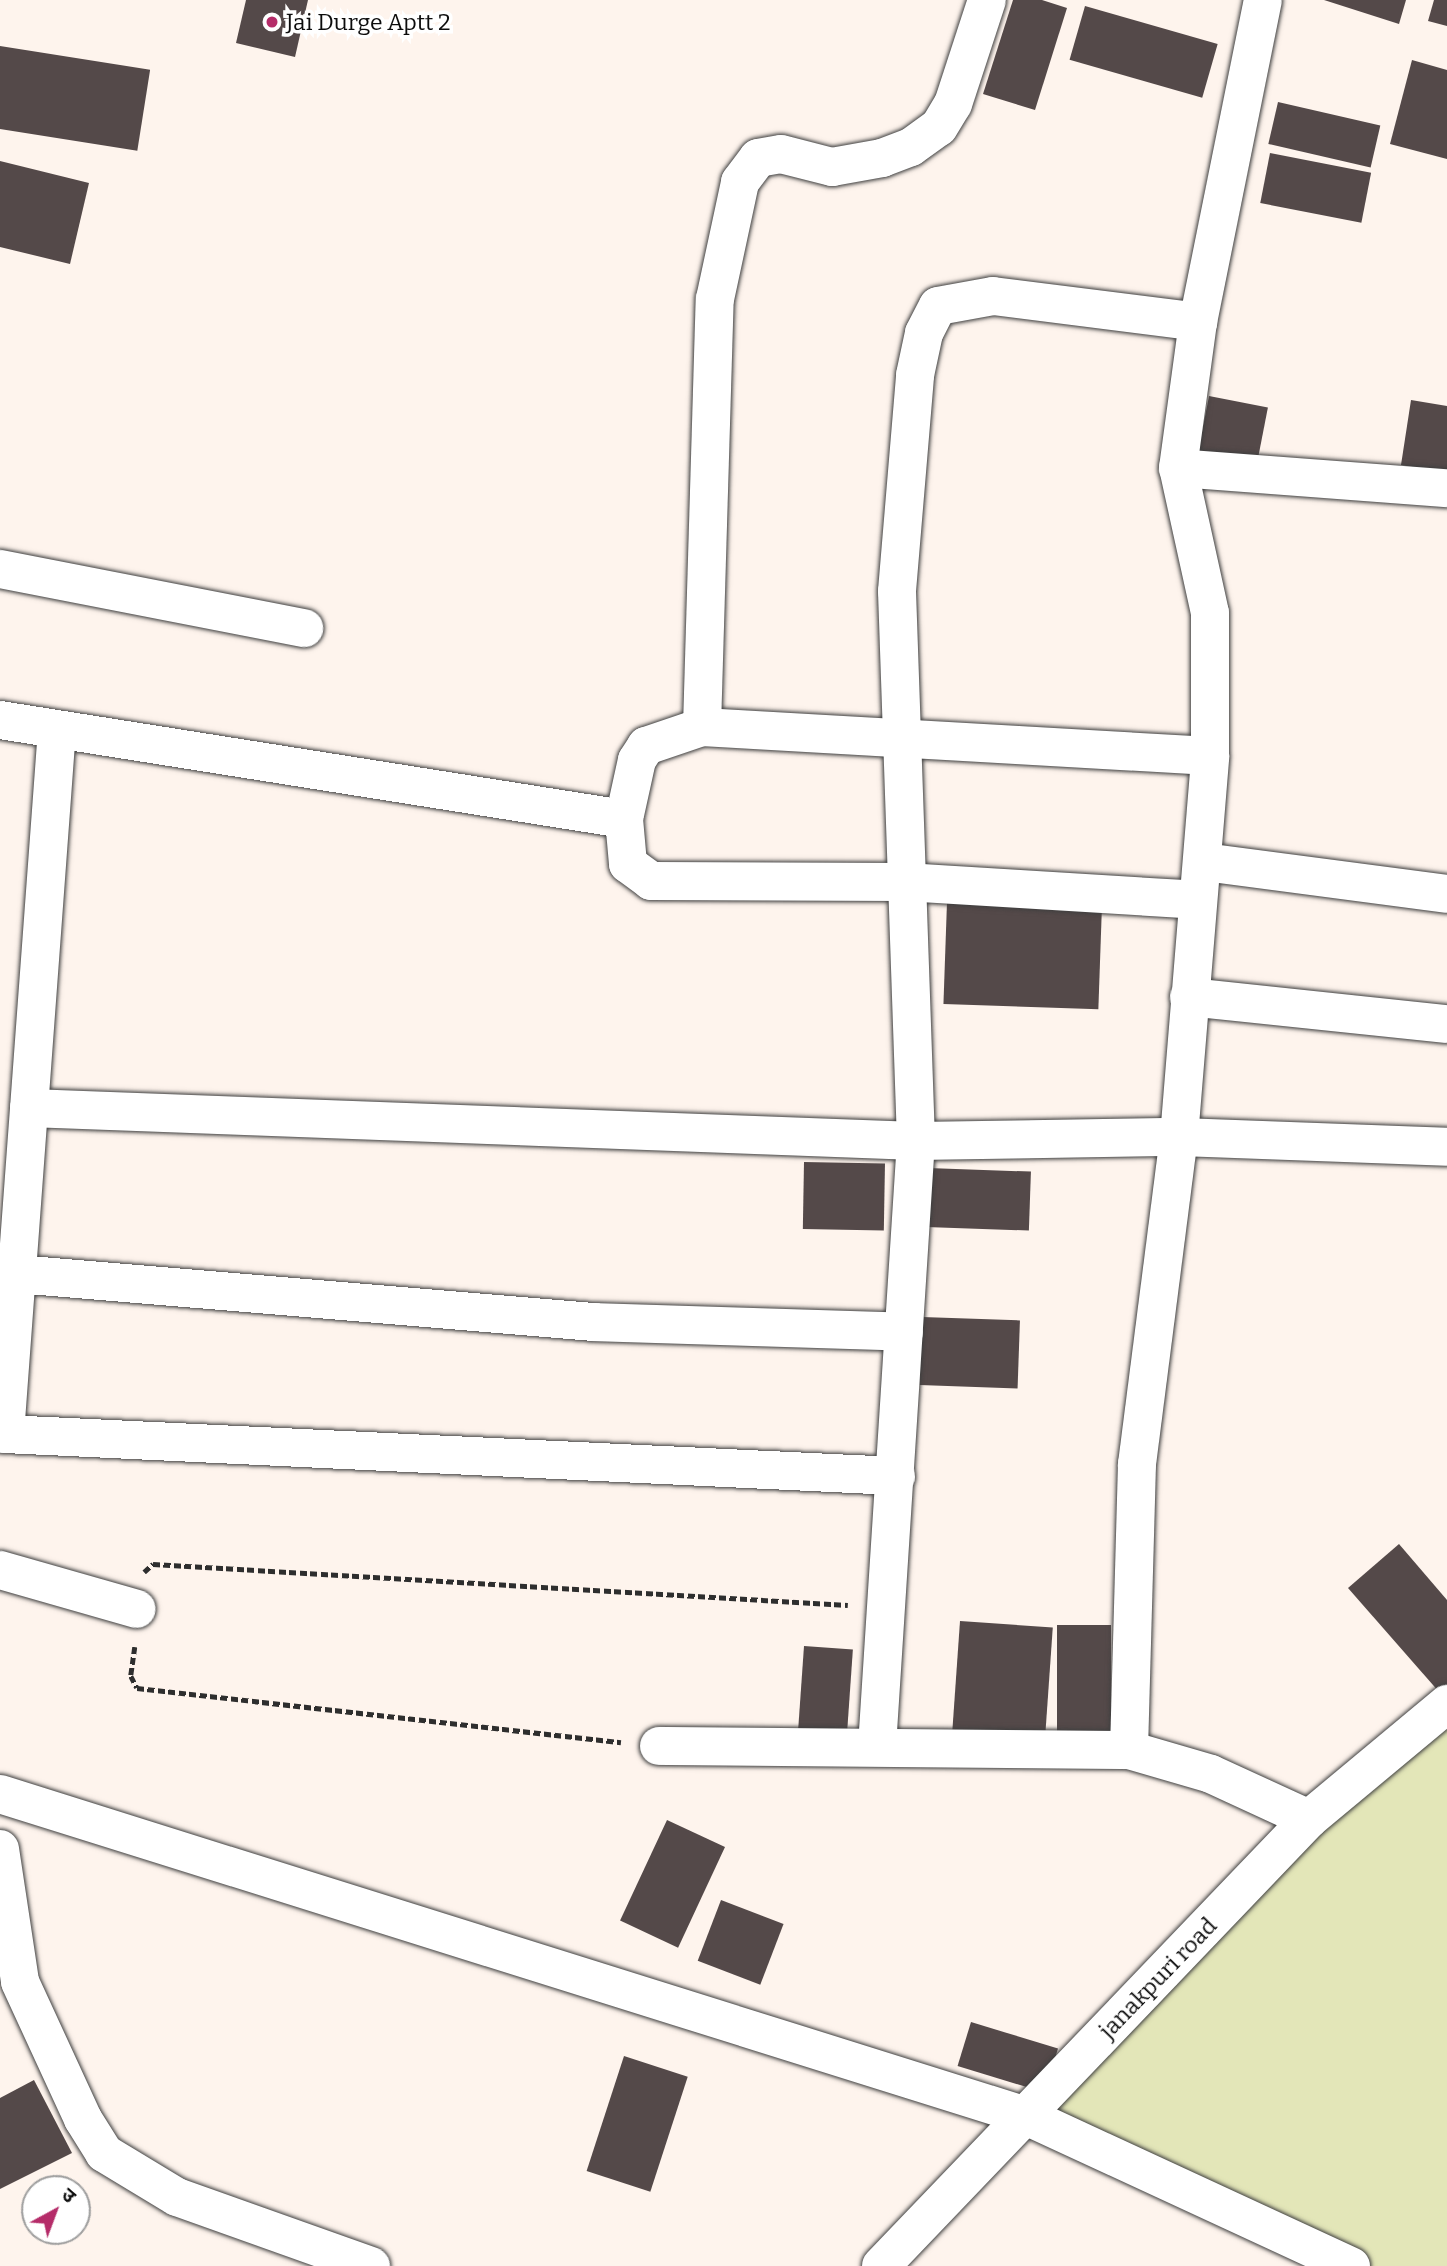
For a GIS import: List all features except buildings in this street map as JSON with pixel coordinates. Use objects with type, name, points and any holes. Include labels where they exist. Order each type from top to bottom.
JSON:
[{"type":"street","points":[[702,727],[715,299],[740,182],[758,158],[781,154],[841,165],[911,147],[939,127],[953,104],[988,0]]},
{"type":"street","points":[[1129,1750],[1137,1464],[1179,1137],[1196,900],[1204,862],[1209,756],[1210,613],[1178,468],[1198,322],[1262,0]]},
{"type":"street","points":[[877,1747],[916,1141],[897,591],[915,374],[924,333],[939,306],[993,296],[1198,322]]},
{"type":"street","points":[[1178,468],[1447,488]]},
{"type":"street","points":[[0,569],[304,628]]},
{"type":"street","points":[[0,720],[624,819]]},
{"type":"street","points":[[1196,900],[905,881],[651,881],[628,864],[624,819],[637,760],[646,746],[702,727],[1209,756]]},
{"type":"street","points":[[57,730],[3,1433],[896,1476]]},
{"type":"street","points":[[1204,862],[1447,894]]},
{"type":"street","points":[[1189,997],[1447,1024]]},
{"type":"street","points":[[29,1108],[916,1141],[1179,1137],[1447,1147]]},
{"type":"street","points":[[17,1274],[594,1322],[904,1332]]},
{"type":"street","points":[[0,1570],[137,1609]]},
{"type":"street","name":"janakpuri road","points":[[881,2266],[1309,1819],[1447,1704]]},
{"type":"street","points":[[659,1746],[1129,1750],[1211,1774],[1309,1819]]},
{"type":"street","points":[[0,1794],[1027,2116],[1351,2266]]},
{"type":"street","points":[[0,1849],[20,1982],[83,2119],[104,2153],[177,2197],[371,2266]]},
{"type":"path","points":[[659,1746],[137,1688],[131,1676],[137,1609],[144,1572],[153,1564],[887,1607]]},
{"type":"green space","points":[[1447,1704],[1447,2266],[1351,2266],[1027,2116]]},
{"type":"place","name":"Jai Durge Aptt 2","points":[[272,22]]}]
